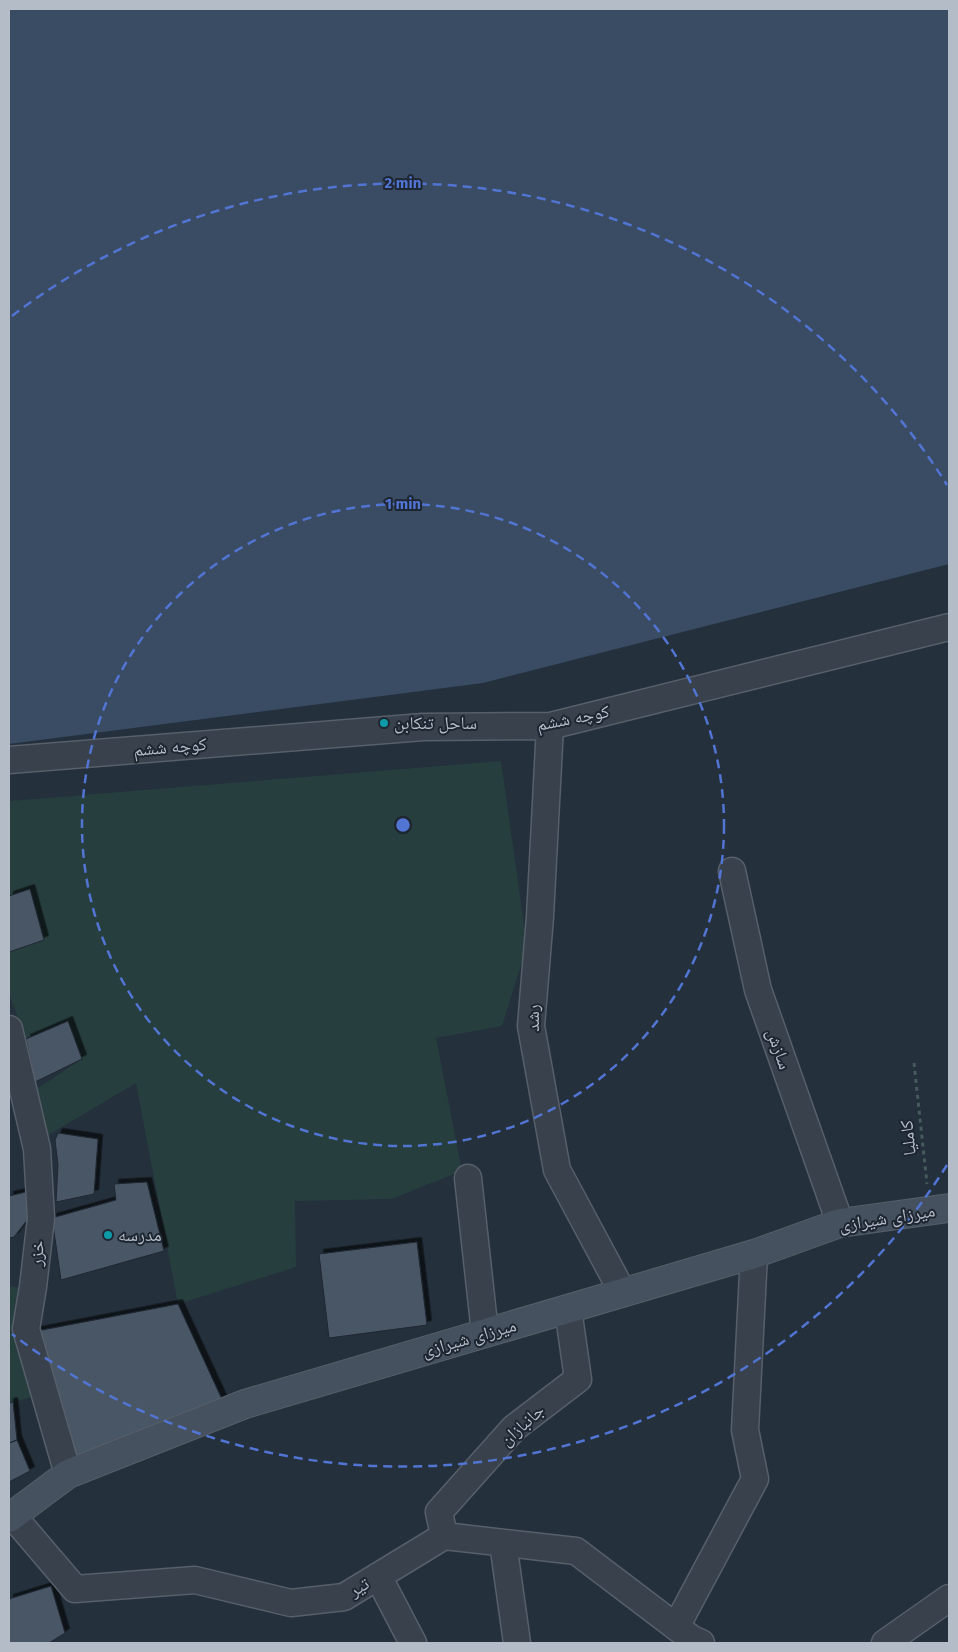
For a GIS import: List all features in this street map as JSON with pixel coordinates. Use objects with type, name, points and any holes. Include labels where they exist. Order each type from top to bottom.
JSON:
[{"type":"main road","name":"میرزای شیرازی","points":[[10,1517],[68,1474],[245,1404],[754,1254],[840,1223],[939,1209]]},
{"type":"street","name":"کوچه ششم","points":[[9,760],[423,727],[550,726],[949,626]]},
{"type":"street","name":"رشد","points":[[550,726],[540,917],[531,1026],[557,1170],[623,1293]]},
{"type":"street","name":"سازش","points":[[732,871],[758,990],[840,1223]]},
{"type":"street","name":"خزر","points":[[9,1029],[37,1149],[41,1208],[33,1287],[26,1329],[68,1474]]},
{"type":"street","points":[[468,1178],[485,1333]]},
{"type":"street","points":[[676,1627],[754,1479],[745,1430],[754,1254]]},
{"type":"street","name":"جانبازان","points":[[444,1536],[440,1512],[514,1428],[578,1379],[568,1309]]},
{"type":"street","name":"تیر","points":[[10,1517],[75,1589],[195,1580],[291,1603],[344,1596],[444,1536]]},
{"type":"street","points":[[444,1536],[576,1551],[692,1639],[701,1643]]},
{"type":"street","points":[[503,1543],[517,1643]]},
{"type":"street","points":[[378,1576],[414,1643]]},
{"type":"street","points":[[885,1643],[949,1598]]},
{"type":"path","name":"کاملیا","points":[[914,1063],[939,1209]]},
{"type":"green space","points":[[501,761],[527,946],[502,1026],[436,1038],[462,1171],[391,1199],[295,1201],[296,1267],[178,1304],[136,1083],[45,1137],[32,1092],[82,1059],[68,1021],[26,1039],[9,994],[9,952],[44,940],[31,890],[9,896],[9,801]]},
{"type":"green space","points":[[9,1286],[21,1288],[36,1396],[9,1403]]},
{"type":"water","points":[[9,9],[949,9],[949,564],[483,683],[9,744]]},
{"type":"building","points":[[30,889],[44,940],[9,952],[9,896]]},
{"type":"building","points":[[68,1021],[82,1059],[35,1082],[26,1039]]},
{"type":"building","points":[[58,1133],[98,1139],[94,1194],[56,1202],[58,1165],[55,1140]]},
{"type":"building","name":"مدرسه","points":[[147,1182],[164,1251],[61,1280],[52,1218],[116,1200],[114,1184]]},
{"type":"building","points":[[26,1192],[28,1219],[14,1237],[9,1238],[9,1196]]},
{"type":"building","points":[[417,1242],[427,1325],[329,1338],[319,1254]]},
{"type":"building","points":[[178,1304],[226,1408],[75,1462],[37,1331]]},
{"type":"building","points":[[13,1402],[17,1440],[9,1443],[9,1403]]},
{"type":"building","points":[[17,1440],[30,1471],[9,1482],[9,1443]]},
{"type":"building","points":[[51,1586],[65,1633],[49,1643],[9,1643],[9,1599]]},
{"type":"place","name":"ساحل تنکابن","points":[[384,723]]},
{"type":"place","name":"مدرسه","points":[[108,1235]]}]
